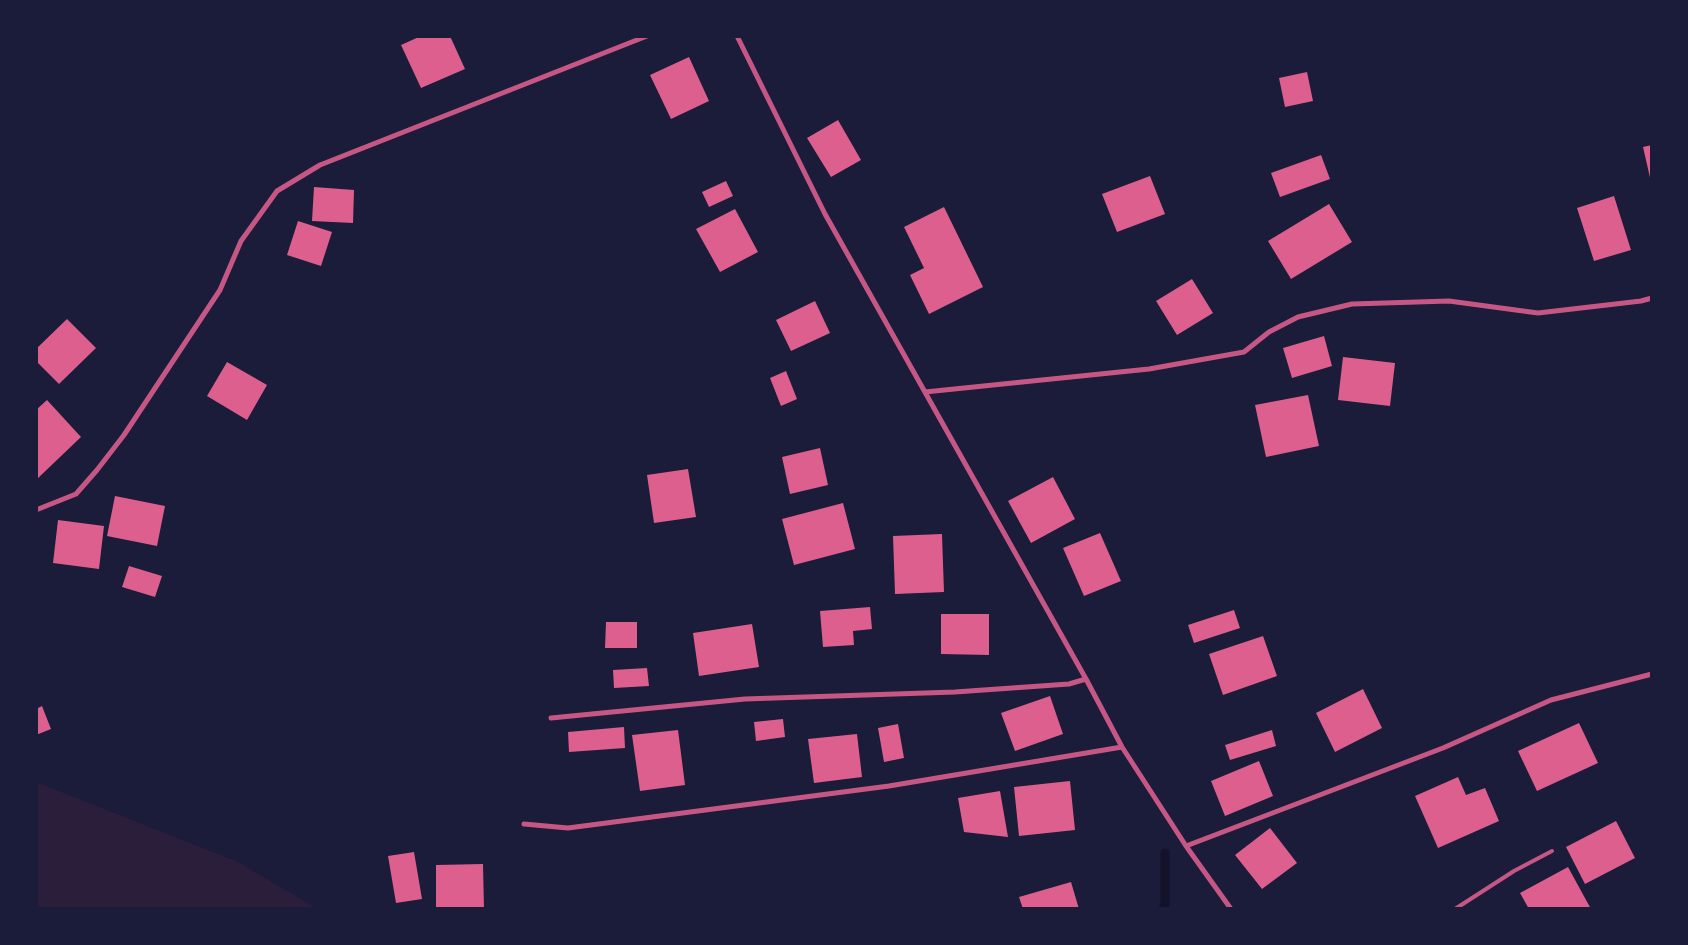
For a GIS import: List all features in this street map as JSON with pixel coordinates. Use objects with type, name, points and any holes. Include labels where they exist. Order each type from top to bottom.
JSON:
[{"type":"street","points":[[36,510],[76,494],[124,435],[220,290],[241,241],[277,192],[320,165],[647,36]]},
{"type":"street","points":[[737,36],[825,214],[1086,679],[1122,748],[1186,846],[1231,909]]},
{"type":"street","points":[[925,392],[1149,369],[1244,352],[1269,332],[1298,317],[1352,304],[1449,301],[1538,313],[1641,302],[1652,298]]},
{"type":"street","points":[[1186,846],[1443,748],[1551,700],[1652,674]]},
{"type":"street","points":[[551,718],[745,699],[955,692],[1069,684],[1086,679]]},
{"type":"street","points":[[524,824],[568,828],[889,786],[1122,748]]},
{"type":"lane","points":[[1456,909],[1514,871],[1552,851]]},
{"type":"shaded area","points":[[36,782],[238,862],[318,909],[36,909]]},
{"type":"building","points":[[421,36],[450,36],[465,69],[421,88],[401,45]]},
{"type":"building","points":[[689,57],[709,101],[671,119],[650,75]]},
{"type":"building","points":[[1307,72],[1313,101],[1285,107],[1279,78]]},
{"type":"building","points":[[838,120],[861,160],[831,177],[807,138]]},
{"type":"building","points":[[1652,145],[1652,182],[1651,182],[1643,147]]},
{"type":"building","points":[[1321,155],[1330,179],[1280,197],[1271,173]]},
{"type":"building","points":[[1150,176],[1165,214],[1117,232],[1102,194]]},
{"type":"building","points":[[726,181],[733,196],[709,207],[702,192]]},
{"type":"building","points":[[314,187],[354,190],[353,223],[312,221]]},
{"type":"building","points":[[1614,196],[1631,250],[1594,261],[1577,208]]},
{"type":"building","points":[[1329,204],[1352,242],[1291,279],[1268,241]]},
{"type":"building","points":[[944,207],[983,287],[929,314],[910,275],[924,268],[904,227]]},
{"type":"building","points":[[735,209],[758,252],[720,272],[696,229]]},
{"type":"building","points":[[298,221],[332,232],[321,266],[287,255]]},
{"type":"building","points":[[1192,279],[1213,313],[1177,335],[1156,301]]},
{"type":"building","points":[[815,301],[830,333],[791,351],[776,320]]},
{"type":"building","points":[[67,319],[96,348],[59,384],[36,361],[36,349]]},
{"type":"building","points":[[1324,336],[1332,366],[1292,378],[1283,348]]},
{"type":"building","points":[[1343,357],[1395,363],[1390,406],[1338,400]]},
{"type":"building","points":[[227,362],[267,385],[247,420],[207,396]]},
{"type":"building","points":[[786,371],[797,399],[781,406],[770,378]]},
{"type":"building","points":[[1308,395],[1319,446],[1266,457],[1255,405]]},
{"type":"building","points":[[47,400],[81,437],[36,480],[36,410]]},
{"type":"building","points":[[820,448],[828,485],[790,494],[782,457]]},
{"type":"building","points":[[688,469],[696,517],[654,523],[647,475]]},
{"type":"building","points":[[1053,477],[1075,519],[1031,543],[1008,501]]},
{"type":"building","points":[[115,496],[165,506],[157,546],[107,536]]},
{"type":"building","points":[[843,503],[855,549],[794,565],[782,519]]},
{"type":"building","points":[[58,520],[104,526],[99,569],[53,563]]},
{"type":"building","points":[[1100,533],[1121,581],[1084,596],[1063,548]]},
{"type":"building","points":[[942,534],[944,592],[895,594],[893,536]]},
{"type":"building","points":[[129,566],[162,576],[155,597],[122,587]]},
{"type":"building","points":[[870,607],[872,629],[853,631],[854,645],[823,647],[820,611]]},
{"type":"building","points":[[1234,610],[1240,628],[1194,643],[1188,625]]},
{"type":"building","points":[[941,614],[989,614],[989,655],[941,654]]},
{"type":"building","points":[[606,622],[637,622],[637,648],[605,648]]},
{"type":"building","points":[[752,624],[759,667],[699,676],[693,633]]},
{"type":"building","points":[[1263,636],[1277,676],[1223,695],[1209,654]]},
{"type":"building","points":[[647,668],[649,686],[614,688],[613,670]]},
{"type":"building","points":[[1363,689],[1382,728],[1335,752],[1316,713]]},
{"type":"building","points":[[1050,696],[1063,734],[1015,751],[1001,713]]},
{"type":"building","points":[[42,706],[51,729],[36,735],[36,709]]},
{"type":"building","points":[[783,719],[785,737],[756,741],[754,722]]},
{"type":"building","points":[[1579,723],[1598,763],[1537,791],[1518,751]]},
{"type":"building","points":[[898,724],[904,758],[884,762],[878,728]]},
{"type":"building","points":[[624,727],[625,748],[569,752],[568,732]]},
{"type":"building","points":[[678,730],[685,785],[640,791],[632,735]]},
{"type":"building","points":[[1272,730],[1276,746],[1230,760],[1225,745]]},
{"type":"building","points":[[857,734],[862,777],[814,783],[808,739]]},
{"type":"building","points":[[1259,761],[1273,796],[1225,816],[1211,781]]},
{"type":"building","points":[[1458,777],[1466,795],[1485,788],[1499,821],[1438,848],[1415,796]]},
{"type":"building","points":[[1070,781],[1075,830],[1019,836],[1014,787]]},
{"type":"building","points":[[1000,791],[1008,837],[964,832],[958,798]]},
{"type":"building","points":[[1616,821],[1635,858],[1585,884],[1566,847]]},
{"type":"building","points":[[1270,828],[1297,863],[1262,889],[1235,855]]},
{"type":"building","points":[[414,852],[422,899],[396,903],[388,856]]},
{"type":"building","points":[[483,864],[484,909],[436,909],[436,865]]},
{"type":"building","points":[[1568,867],[1591,909],[1529,909],[1520,893]]},
{"type":"building","points":[[1071,882],[1079,909],[1023,909],[1019,897]]},
{"type":"waterway","points":[[1163,909],[1165,904],[1165,853]]}]
